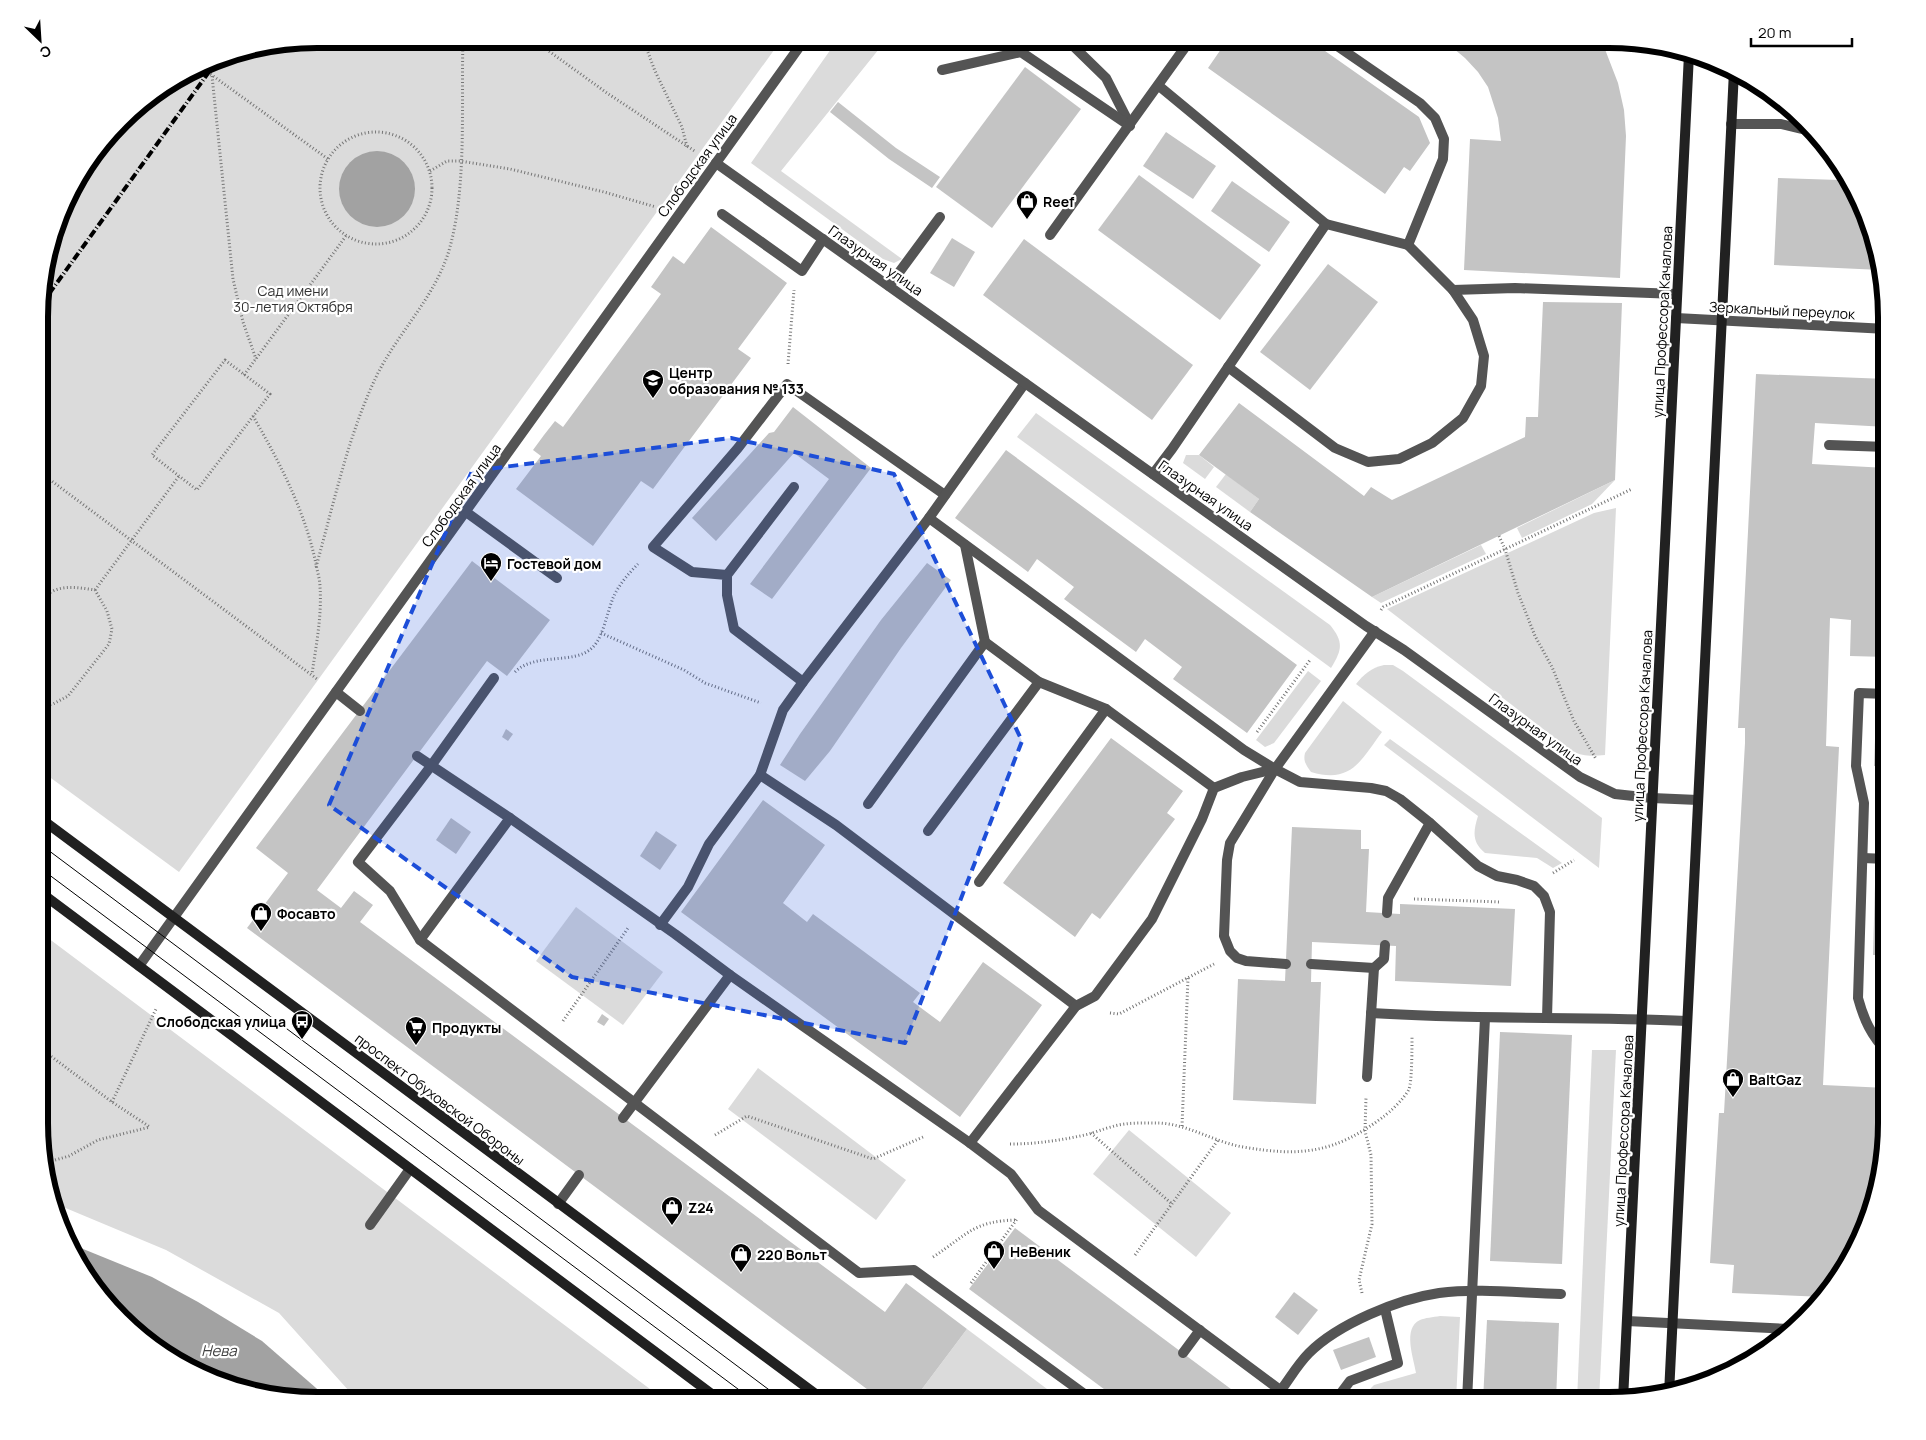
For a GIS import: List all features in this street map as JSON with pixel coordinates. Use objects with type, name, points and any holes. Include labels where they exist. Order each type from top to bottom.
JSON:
[{"type":"main road","name":"улица Профессора Качалова","points":[[1623,1392],[1689,60]]},
{"type":"main road","points":[[1670,1385],[1734,78]]},
{"type":"main road","name":"проспект Обуховской Обороны","points":[[48,824],[813,1392]]},
{"type":"main road","points":[[48,898],[709,1392]]},
{"type":"street","name":"Слободская улица","points":[[139,966],[799,48]]},
{"type":"street","points":[[1075,48],[1106,78],[1130,126]]},
{"type":"street","points":[[1050,235],[1159,86],[1184,48]]},
{"type":"street","points":[[1340,48],[1420,103],[1436,118],[1444,139],[1443,159],[1408,245]]},
{"type":"street","points":[[942,70],[1021,52],[1130,126]]},
{"type":"street","points":[[1159,86],[1326,224],[1408,245],[1454,290],[1473,320],[1484,356],[1481,386],[1463,418],[1432,443],[1399,459],[1368,462],[1335,448],[1228,367]]},
{"type":"street","points":[[1731,124],[1781,124],[1803,129]]},
{"type":"street","name":"Глазурная улица","points":[[716,163],[1371,629],[1404,650],[1580,778],[1616,794],[1698,800]]},
{"type":"street","points":[[722,214],[802,271],[823,239]]},
{"type":"street","points":[[889,286],[940,217]]},
{"type":"street","points":[[1153,474],[1326,224]]},
{"type":"street","points":[[1454,290],[1515,288],[1677,294]]},
{"type":"street","name":"Зеркальный переулок","points":[[1676,318],[1878,329]]},
{"type":"street","points":[[660,925],[688,887],[709,844],[760,774],[783,710],[928,518],[1025,383]]},
{"type":"street","points":[[726,575],[692,572],[653,546],[738,448],[787,384],[944,495]]},
{"type":"street","points":[[1829,445],[1878,447]]},
{"type":"street","points":[[794,487],[726,575],[727,595],[734,630],[803,682]]},
{"type":"street","points":[[466,512],[557,578]]},
{"type":"street","points":[[928,518],[1244,750],[1275,769],[1300,782],[1386,791],[1400,799],[1430,823],[1478,866],[1497,876],[1534,886],[1544,896],[1550,912],[1547,1018]]},
{"type":"street","points":[[965,545],[985,642],[1039,682],[1106,709],[1214,788]]},
{"type":"street","points":[[1286,964],[1246,961],[1237,958],[1230,951],[1224,936],[1227,860],[1230,843],[1275,769],[1371,629]]},
{"type":"street","points":[[868,804],[985,642]]},
{"type":"street","points":[[494,678],[431,766],[358,862],[390,891],[420,940],[860,1272],[914,1270],[1082,1392]]},
{"type":"street","points":[[928,831],[1039,682]]},
{"type":"street","points":[[336,692],[360,710]]},
{"type":"street","points":[[1878,694],[1859,693],[1856,766],[1864,803],[1858,998],[1864,1020],[1878,1043]]},
{"type":"street","points":[[979,882],[1106,709]]},
{"type":"street","points":[[417,756],[510,818],[730,975],[947,1126],[1010,1174],[1038,1210],[1284,1392]]},
{"type":"street","points":[[970,1143],[1076,1006],[1095,996],[1152,919],[1202,819],[1214,788],[1242,777],[1275,769]]},
{"type":"street","points":[[760,774],[836,825],[1076,1006]]},
{"type":"street","points":[[420,940],[510,818]]},
{"type":"street","points":[[1387,913],[1388,898],[1430,823]]},
{"type":"street","points":[[1862,858],[1878,859]]},
{"type":"street","points":[[1367,1078],[1374,968],[1384,959],[1385,945]]},
{"type":"street","points":[[1311,964],[1374,968]]},
{"type":"street","points":[[623,1118],[730,975]]},
{"type":"street","points":[[1371,1013],[1486,1018],[1688,1021]]},
{"type":"street","points":[[1467,1392],[1486,1018]]},
{"type":"street","points":[[370,1225],[410,1169]]},
{"type":"street","points":[[558,1204],[579,1175]]},
{"type":"street","points":[[1281,1390],[1308,1354],[1334,1333],[1366,1316],[1385,1309],[1437,1294],[1471,1291],[1561,1294]]},
{"type":"street","points":[[1341,1392],[1350,1380],[1398,1364],[1385,1309]]},
{"type":"street","points":[[1627,1321],[1784,1329]]},
{"type":"street","points":[[1183,1353],[1200,1330]]},
{"type":"path","points":[[316,567],[344,466],[360,417],[378,374],[441,272],[452,239],[459,189],[463,48]]},
{"type":"path","points":[[545,48],[687,148],[716,163]]},
{"type":"path","points":[[646,48],[654,71],[682,127],[687,148]]},
{"type":"path","points":[[206,71],[328,159]]},
{"type":"path","points":[[212,76],[234,279],[243,322],[256,359]]},
{"type":"path","points":[[366,133],[386,133],[399,137],[420,153],[430,171],[432,187],[430,203],[424,218],[413,230],[400,239],[385,244],[368,244],[346,236],[331,222],[322,204],[319,191],[320,178],[328,159],[336,148],[353,136],[366,133]]},
{"type":"path","points":[[430,171],[447,161],[460,161],[510,169],[604,192],[679,215]]},
{"type":"path","points":[[244,375],[346,236]]},
{"type":"path","points":[[787,384],[793,292],[802,271]]},
{"type":"path","points":[[225,360],[270,394],[253,416],[197,490],[152,455],[225,360]]},
{"type":"path","points":[[253,416],[276,457],[295,497],[310,540],[320,586],[318,632],[312,674]]},
{"type":"path","points":[[95,590],[179,476]]},
{"type":"path","points":[[48,478],[336,692]]},
{"type":"path","points":[[1371,629],[1383,606],[1632,489]]},
{"type":"path","points":[[1500,536],[1518,593],[1535,636],[1552,667],[1574,721],[1597,761]]},
{"type":"path","points":[[494,678],[507,680],[528,663],[583,654],[593,648],[601,633],[613,597],[626,577],[653,546]]},
{"type":"path","points":[[48,596],[56,589],[71,586],[95,590]]},
{"type":"path","points":[[48,705],[68,696],[109,644],[112,628],[107,611],[95,590]]},
{"type":"path","points":[[601,633],[684,670],[704,683],[783,710]]},
{"type":"path","points":[[1244,750],[1310,660]]},
{"type":"path","points":[[1388,898],[1506,902]]},
{"type":"path","points":[[551,1039],[621,937]]},
{"type":"path","points":[[1076,1006],[1119,1014],[1210,968],[1230,951]]},
{"type":"path","points":[[1182,1126],[1188,978]]},
{"type":"path","points":[[112,1102],[156,1009]]},
{"type":"path","points":[[970,1143],[1025,1144],[1091,1133],[1112,1126],[1139,1123],[1182,1126],[1242,1147],[1310,1152],[1341,1143],[1364,1130],[1390,1111],[1409,1090],[1414,1016]]},
{"type":"path","points":[[48,1054],[112,1102],[150,1127],[98,1140],[69,1156],[51,1162]]},
{"type":"path","points":[[1366,1316],[1360,1280],[1372,1224],[1371,1156],[1364,1130],[1367,1078]]},
{"type":"path","points":[[693,1147],[747,1116],[873,1159],[947,1126]]},
{"type":"path","points":[[1091,1133],[1172,1204]]},
{"type":"path","points":[[1123,1273],[1218,1140]]},
{"type":"path","points":[[958,1301],[1031,1200]]},
{"type":"path","points":[[914,1270],[967,1232],[981,1225],[998,1220],[1017,1220]]},
{"type":"highlighted area","points":[[731,438],[894,474],[1022,741],[905,1043],[572,977],[329,805],[472,471]]},
{"type":"green space","name":"Сад имени 30-летия Октября","points":[[299,48],[775,48],[179,872],[48,776],[48,299],[57,247],[68,214],[84,182],[103,153],[139,114],[182,84],[198,75],[230,62],[281,50]]},
{"type":"green space","points":[[832,48],[880,48],[781,171],[902,259],[894,263],[883,259],[751,163]]},
{"type":"green space","points":[[1036,413],[1330,625],[1338,636],[1340,646],[1331,668],[1017,437]]},
{"type":"green space","points":[[1186,455],[1199,455],[1214,467],[1205,479],[1183,463]]},
{"type":"green space","points":[[1226,474],[1259,499],[1250,512],[1216,487]]},
{"type":"green space","points":[[1615,480],[1592,504],[1522,538],[1517,528]]},
{"type":"green space","points":[[1616,508],[1605,755],[1592,756],[1572,751],[1387,609],[1594,513]]},
{"type":"green space","points":[[1481,545],[1486,554],[1381,603],[1372,597]]},
{"type":"green space","points":[[1384,665],[1393,665],[1403,671],[1602,818],[1599,868],[1356,684],[1368,672]]},
{"type":"green space","points":[[1308,671],[1321,681],[1274,743],[1265,747],[1256,740]]},
{"type":"green space","points":[[1343,701],[1382,732],[1361,760],[1346,772],[1336,775],[1325,775],[1311,772],[1305,763],[1305,753]]},
{"type":"green space","points":[[1390,739],[1562,863],[1553,868],[1537,858],[1485,853],[1478,845],[1475,836],[1478,816],[1384,745]]},
{"type":"green space","points":[[576,907],[663,972],[623,1025],[536,961]]},
{"type":"green space","points":[[48,938],[654,1392],[350,1392],[279,1313],[166,1250],[61,1206],[53,1176],[48,1141]]},
{"type":"green space","points":[[1592,1050],[1616,1050],[1599,1392],[1577,1392]]},
{"type":"green space","points":[[758,1068],[906,1180],[876,1220],[728,1109]]},
{"type":"green space","points":[[1129,1130],[1231,1213],[1196,1257],[1093,1174]]},
{"type":"green space","points":[[1440,1316],[1460,1317],[1456,1392],[1369,1392],[1374,1385],[1416,1373],[1410,1344],[1411,1330],[1420,1320]]},
{"type":"green space","points":[[967,1329],[1051,1392],[920,1392]]},
{"type":"water","points":[[377,151],[392,154],[404,162],[412,174],[415,189],[412,204],[404,216],[392,224],[377,227],[362,224],[350,216],[342,204],[339,189],[342,174],[350,162],[362,154]]},
{"type":"water","name":"Нева","points":[[78,1247],[152,1277],[198,1302],[262,1341],[321,1392],[281,1390],[247,1383],[214,1372],[182,1356],[153,1337],[126,1314],[103,1287]]},
{"type":"building","points":[[1222,48],[1321,48],[1419,117],[1430,143],[1410,171],[1404,167],[1385,194],[1208,68]]},
{"type":"building","points":[[1453,48],[1604,48],[1618,83],[1624,110],[1626,136],[1620,278],[1464,270],[1470,139],[1501,141],[1498,118],[1488,87],[1465,58]]},
{"type":"building","points":[[1025,67],[1081,109],[992,228],[936,187]]},
{"type":"building","points":[[838,102],[896,148],[940,177],[932,188],[889,159],[830,112]]},
{"type":"building","points":[[1166,132],[1216,166],[1193,199],[1143,166]]},
{"type":"building","points":[[1139,175],[1261,265],[1220,320],[1098,230]]},
{"type":"building","points":[[1839,177],[1858,214],[1874,270],[1774,265],[1778,178],[1839,180]]},
{"type":"building","points":[[1232,181],[1290,222],[1269,252],[1211,211]]},
{"type":"building","name":"Центр образования № 133","points":[[711,227],[787,283],[738,349],[751,358],[653,489],[641,481],[593,546],[516,489],[541,456],[533,450],[544,435],[555,421],[563,427],[661,294],[651,287],[673,256],[684,264]]},
{"type":"building","points":[[952,238],[975,252],[954,287],[930,273]]},
{"type":"building","points":[[1024,239],[1193,365],[1152,420],[983,295]]},
{"type":"building","points":[[1328,264],[1378,302],[1310,390],[1260,352]]},
{"type":"building","points":[[1543,302],[1622,303],[1615,480],[1372,597],[1250,512],[1259,499],[1199,455],[1239,403],[1364,496],[1371,487],[1392,500],[1525,437],[1526,417],[1538,417]]},
{"type":"building","points":[[1756,374],[1878,379],[1878,426],[1815,423],[1812,464],[1878,468],[1878,657],[1850,656],[1851,620],[1830,618],[1826,746],[1839,747],[1823,1085],[1878,1088],[1878,1141],[1869,1193],[1858,1226],[1833,1273],[1815,1297],[1732,1293],[1734,1265],[1710,1263],[1719,1113],[1724,1113],[1745,743],[1745,728],[1738,728]]},
{"type":"building","points":[[793,407],[871,468],[772,599],[750,584],[829,479],[794,453],[716,541],[692,518],[769,433],[774,432]]},
{"type":"building","points":[[1006,450],[1297,665],[1247,733],[1173,679],[1182,667],[1145,639],[1136,652],[1064,599],[1074,587],[1037,559],[1028,572],[955,518]]},
{"type":"building","points":[[472,561],[550,620],[507,676],[487,661],[317,890],[341,908],[354,891],[373,905],[360,922],[885,1312],[906,1283],[967,1329],[920,1392],[871,1392],[247,928],[288,873],[256,848]]},
{"type":"building","points":[[927,563],[951,580],[901,648],[830,751],[805,781],[780,765],[881,620]]},
{"type":"building","points":[[506,729],[513,734],[508,741],[502,737]]},
{"type":"building","points":[[1111,738],[1183,791],[1167,813],[1175,819],[1100,919],[1092,913],[1075,937],[1003,883]]},
{"type":"building","points":[[1875,739],[1878,739],[1878,766],[1874,766]]},
{"type":"building","points":[[763,800],[825,845],[783,903],[807,922],[813,914],[920,993],[913,1002],[940,1022],[983,962],[1042,1005],[960,1117],[681,912]]},
{"type":"building","points":[[451,818],[471,832],[456,854],[436,840]]},
{"type":"building","points":[[1292,827],[1361,830],[1361,849],[1369,849],[1366,912],[1400,914],[1400,904],[1515,909],[1511,986],[1395,981],[1396,946],[1312,942],[1311,982],[1321,982],[1316,1104],[1233,1100],[1238,979],[1285,981]]},
{"type":"building","points":[[656,831],[677,845],[660,870],[640,856]]},
{"type":"building","points":[[1875,884],[1878,884],[1878,955],[1873,955]]},
{"type":"building","points":[[602,1014],[609,1019],[604,1026],[597,1022]]},
{"type":"building","points":[[1500,1032],[1572,1035],[1562,1264],[1490,1261]]},
{"type":"building","points":[[1015,1228],[1235,1392],[1108,1392],[969,1289]]},
{"type":"building","points":[[1294,1292],[1318,1310],[1298,1335],[1275,1317]]},
{"type":"building","points":[[1487,1320],[1559,1323],[1556,1392],[1483,1392]]},
{"type":"building","points":[[1369,1337],[1376,1357],[1341,1370],[1333,1350]]},
{"type":"tram line","points":[[48,850],[772,1392]]},
{"type":"tram line","points":[[48,874],[742,1392]]},
{"type":"railway","points":[[48,295],[211,69]]},
{"type":"place","name":"Reef","points":[[1027,220]]},
{"type":"place","name":"Центр образования № 133","points":[[653,399]]},
{"type":"place","name":"Гостевой дом","points":[[491,582]]},
{"type":"place","name":"Фосавто","points":[[261,932]]},
{"type":"place","name":"Слободская улица","points":[[302,1040]]},
{"type":"place","name":"Продукты","points":[[416,1046]]},
{"type":"place","name":"BaltGaz","points":[[1733,1098]]},
{"type":"place","name":"Z24","points":[[672,1226]]},
{"type":"place","name":"НеВеник","points":[[994,1270]]},
{"type":"place","name":"220 Вольт","points":[[741,1273]]}]
